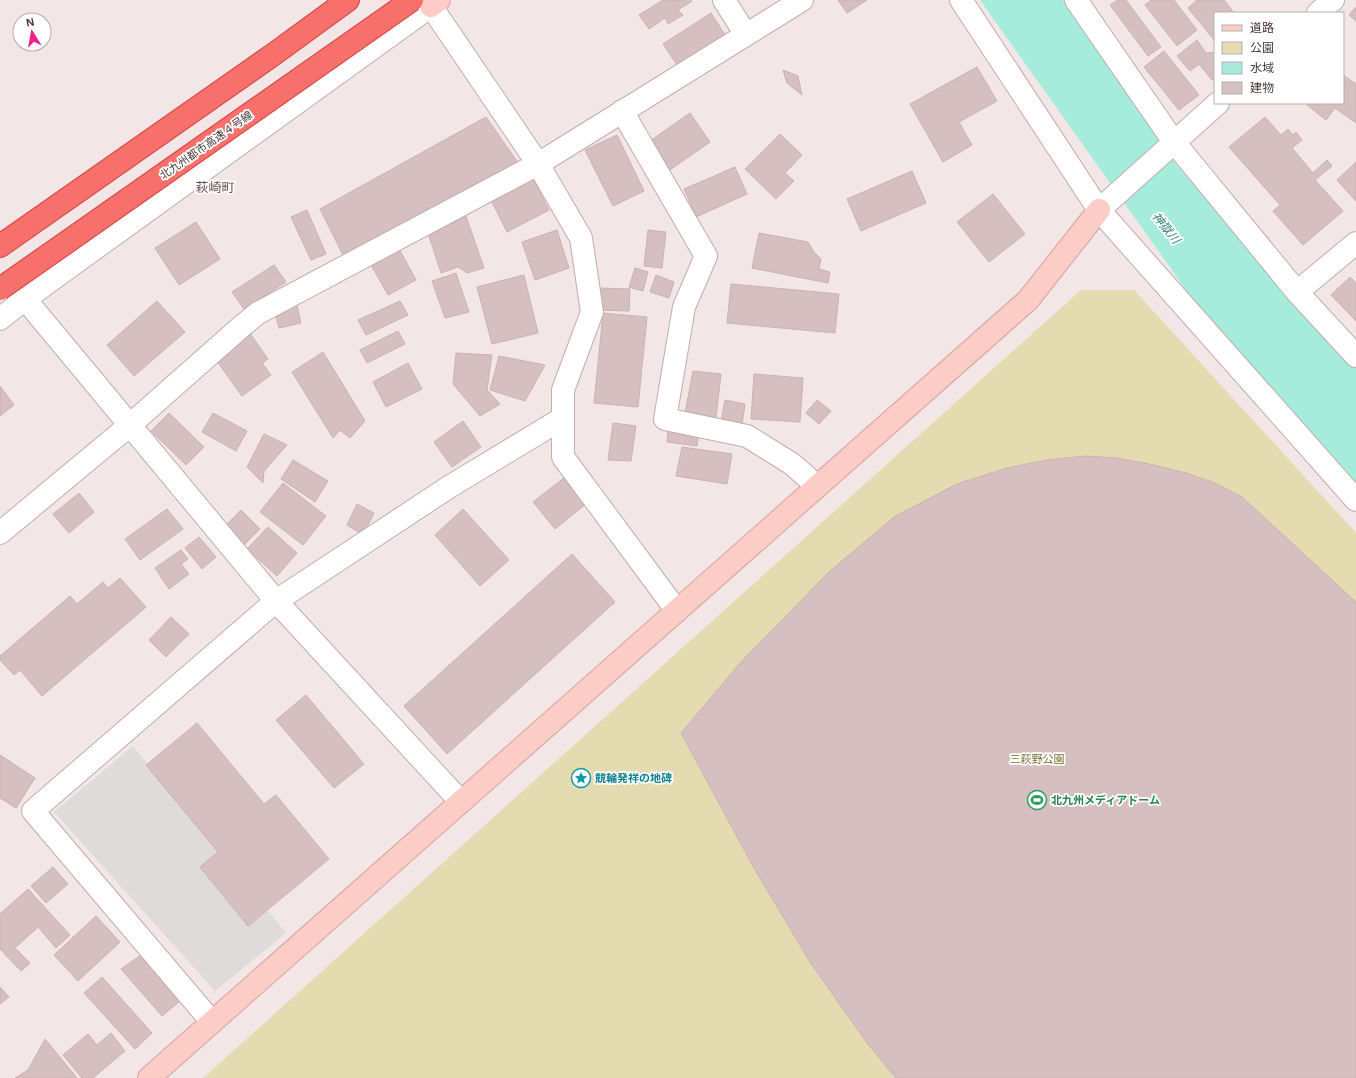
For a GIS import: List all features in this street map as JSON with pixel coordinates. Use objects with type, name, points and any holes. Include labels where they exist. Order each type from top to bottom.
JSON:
[{"type":"highway","points":[[0,246],[274,54],[348,0]]},
{"type":"highway","name":"北九州都市高速４号線","points":[[0,289],[420,2]]},
{"type":"street","points":[[724,0],[746,35]]},
{"type":"street","points":[[0,533],[130,425],[258,313],[538,164],[802,0]]},
{"type":"street","points":[[961,0],[1098,210],[1356,500]]},
{"type":"street","points":[[1076,0],[1174,142],[1297,292],[1356,356]]},
{"type":"street","points":[[1319,12],[1333,0]]},
{"type":"street","points":[[0,319],[420,2],[538,164],[581,238],[592,312],[563,390],[563,457],[677,611]]},
{"type":"street","points":[[149,1078],[1028,300],[1098,210],[1217,104]]},
{"type":"street","points":[[622,111],[706,256],[684,306],[665,419],[747,436],[792,464],[817,486]]},
{"type":"street","points":[[1297,292],[1356,243]]},
{"type":"street","points":[[0,276],[25,300],[276,601],[461,802]]},
{"type":"street","points":[[212,1022],[33,811],[276,601],[449,487],[563,418]]},
{"type":"green space","name":"三萩野公園","points":[[1081,290],[1134,290],[1356,533],[1356,1078],[203,1078]]},
{"type":"shaded area","points":[[133,746],[286,933],[215,991],[54,812]]},
{"type":"water","name":"神獄川","points":[[980,0],[1063,0],[1176,164],[1356,368],[1356,483],[1201,311]]},
{"type":"building","points":[[663,0],[692,1],[678,10],[683,15],[668,24],[665,18],[649,29],[639,15]]},
{"type":"building","points":[[838,0],[867,0],[847,13]]},
{"type":"building","points":[[1118,0],[1126,0],[1161,47],[1148,56],[1110,5]]},
{"type":"building","points":[[1151,0],[1174,0],[1197,30],[1177,46],[1145,5]]},
{"type":"building","points":[[1197,0],[1224,0],[1233,12],[1214,12],[1214,40],[1188,8]]},
{"type":"building","points":[[1356,7],[1356,21],[1349,15]]},
{"type":"building","points":[[711,13],[727,38],[679,68],[663,44]]},
{"type":"building","points":[[1197,40],[1206,53],[1214,53],[1214,79],[1212,80],[1199,64],[1190,71],[1177,56]]},
{"type":"building","points":[[1164,51],[1199,95],[1179,110],[1144,67]]},
{"type":"building","points":[[977,67],[997,101],[959,122],[972,145],[943,162],[910,104]]},
{"type":"building","points":[[783,70],[798,76],[802,95],[787,83]]},
{"type":"building","points":[[1344,76],[1356,84],[1356,123],[1335,108],[1326,120],[1307,105],[1344,104]]},
{"type":"building","points":[[690,113],[710,142],[667,172],[647,143]]},
{"type":"building","points":[[486,117],[521,167],[346,261],[320,209]]},
{"type":"building","points":[[1265,117],[1281,135],[1288,129],[1293,135],[1296,132],[1302,140],[1292,148],[1313,173],[1327,160],[1332,166],[1315,180],[1343,211],[1303,245],[1273,211],[1280,205],[1229,147]]},
{"type":"building","points":[[780,134],[802,155],[785,173],[794,181],[776,199],[745,169]]},
{"type":"building","points":[[617,135],[644,191],[613,206],[585,150]]},
{"type":"building","points":[[1356,162],[1356,201],[1337,180]]},
{"type":"building","points":[[735,167],[747,194],[696,217],[684,189]]},
{"type":"building","points":[[912,171],[926,203],[861,231],[847,199]]},
{"type":"building","points":[[531,174],[549,210],[507,232],[489,196]]},
{"type":"building","points":[[993,194],[1025,234],[989,262],[957,222]]},
{"type":"building","points":[[307,210],[326,254],[311,260],[291,217]]},
{"type":"building","points":[[466,216],[484,268],[467,273],[458,267],[441,273],[427,230]]},
{"type":"building","points":[[196,222],[220,259],[179,285],[155,248]]},
{"type":"building","points":[[557,230],[569,268],[535,280],[522,242]]},
{"type":"building","points":[[648,230],[666,232],[662,268],[644,266]]},
{"type":"building","points":[[759,233],[808,242],[814,252],[821,259],[819,269],[830,272],[828,283],[752,268]]},
{"type":"building","points":[[398,247],[416,280],[388,295],[370,263]]},
{"type":"building","points":[[274,265],[286,282],[244,309],[232,292]]},
{"type":"building","points":[[635,268],[648,272],[643,291],[629,287]]},
{"type":"building","points":[[456,273],[469,312],[445,318],[432,281]]},
{"type":"building","points":[[524,275],[538,333],[492,344],[477,287]]},
{"type":"building","points":[[656,275],[674,282],[669,298],[650,292]]},
{"type":"building","points":[[1350,277],[1356,283],[1356,321],[1331,295]]},
{"type":"building","points":[[731,284],[839,294],[835,333],[727,323]]},
{"type":"building","points":[[598,288],[630,289],[629,311],[597,310]]},
{"type":"building","points":[[157,301],[185,332],[134,376],[107,345]]},
{"type":"building","points":[[400,301],[408,315],[366,335],[358,320]]},
{"type":"building","points":[[297,305],[301,323],[279,328],[274,310]]},
{"type":"building","points":[[603,313],[647,317],[638,407],[594,403]]},
{"type":"building","points":[[398,331],[405,344],[367,363],[360,350]]},
{"type":"building","points":[[249,332],[268,359],[262,363],[271,375],[242,396],[214,357]]},
{"type":"building","points":[[323,352],[365,421],[350,438],[340,430],[333,438],[292,372]]},
{"type":"building","points":[[456,353],[492,355],[487,390],[500,404],[480,416],[453,384]]},
{"type":"building","points":[[499,356],[545,365],[525,401],[490,390]]},
{"type":"building","points":[[408,363],[422,389],[386,407],[373,382]]},
{"type":"building","points":[[693,371],[721,374],[716,418],[685,413]]},
{"type":"building","points":[[754,374],[803,378],[800,422],[751,419]]},
{"type":"building","points":[[0,386],[14,405],[0,416]]},
{"type":"building","points":[[725,400],[745,404],[742,425],[721,422]]},
{"type":"building","points":[[817,400],[831,411],[819,424],[806,413]]},
{"type":"building","points":[[169,413],[204,447],[186,465],[151,431]]},
{"type":"building","points":[[213,413],[247,431],[236,451],[202,432]]},
{"type":"building","points":[[463,421],[481,447],[452,467],[434,442]]},
{"type":"building","points":[[613,423],[636,426],[631,461],[608,460]]},
{"type":"building","points":[[668,428],[699,432],[697,446],[667,442]]},
{"type":"building","points":[[264,434],[287,445],[264,471],[263,483],[247,467]]},
{"type":"building","points":[[682,447],[732,454],[727,484],[676,476]]},
{"type":"building","name":"三萩野公園","points":[[1086,456],[1117,458],[1186,473],[1215,483],[1242,497],[1356,602],[1356,1078],[896,1078],[867,1043],[810,962],[754,868],[681,733],[741,662],[829,572],[894,517],[957,484],[1007,468],[1047,460]]},
{"type":"building","points":[[293,460],[328,481],[315,502],[281,479]]},
{"type":"building","points":[[565,477],[586,504],[555,529],[533,502]]},
{"type":"building","points":[[283,483],[326,516],[303,545],[260,512]]},
{"type":"building","points":[[79,493],[94,512],[69,533],[53,514]]},
{"type":"building","points":[[357,504],[374,513],[363,535],[347,525]]},
{"type":"building","points":[[167,509],[183,529],[140,560],[125,539]]},
{"type":"building","points":[[463,509],[509,560],[480,586],[435,535]]},
{"type":"building","points":[[241,510],[260,529],[244,545],[225,526]]},
{"type":"building","points":[[268,527],[297,553],[277,576],[247,549]]},
{"type":"building","points":[[199,537],[216,557],[202,569],[185,548]]},
{"type":"building","points":[[181,550],[188,559],[181,564],[189,574],[169,589],[155,568]]},
{"type":"building","points":[[572,554],[615,602],[447,754],[404,706]]},
{"type":"building","points":[[120,578],[146,607],[42,696],[20,670],[14,675],[0,660],[0,656],[70,596],[77,604],[103,582],[108,588]]},
{"type":"building","points":[[171,617],[189,634],[166,657],[149,640]]},
{"type":"building","points":[[306,695],[364,764],[334,788],[276,720]]},
{"type":"building","points":[[197,723],[264,804],[276,795],[329,859],[248,926],[200,867],[218,852],[146,765]]},
{"type":"building","points":[[0,755],[35,778],[16,808],[0,798]]},
{"type":"building","points":[[53,867],[68,884],[46,903],[31,886]]},
{"type":"building","points":[[28,889],[70,935],[56,948],[38,927],[15,948],[30,963],[21,971],[0,949],[0,914]]},
{"type":"building","points":[[96,916],[120,942],[78,981],[54,955]]},
{"type":"building","points":[[141,955],[180,1001],[162,1016],[121,969]]},
{"type":"building","points":[[102,977],[152,1033],[135,1049],[84,993]]},
{"type":"building","points":[[0,987],[9,997],[0,1004]]},
{"type":"building","points":[[111,1033],[125,1051],[93,1078],[82,1078],[63,1055],[88,1034],[97,1045]]},
{"type":"building","points":[[45,1039],[77,1078],[15,1078],[28,1070]]},
{"type":"place","name":"競輪発祥の地碑","points":[[581,778]]},
{"type":"place","name":"北九州メディアドーム","points":[[1037,800]]},
{"type":"district","name":"萩崎町","points":[[215,187]]}]
